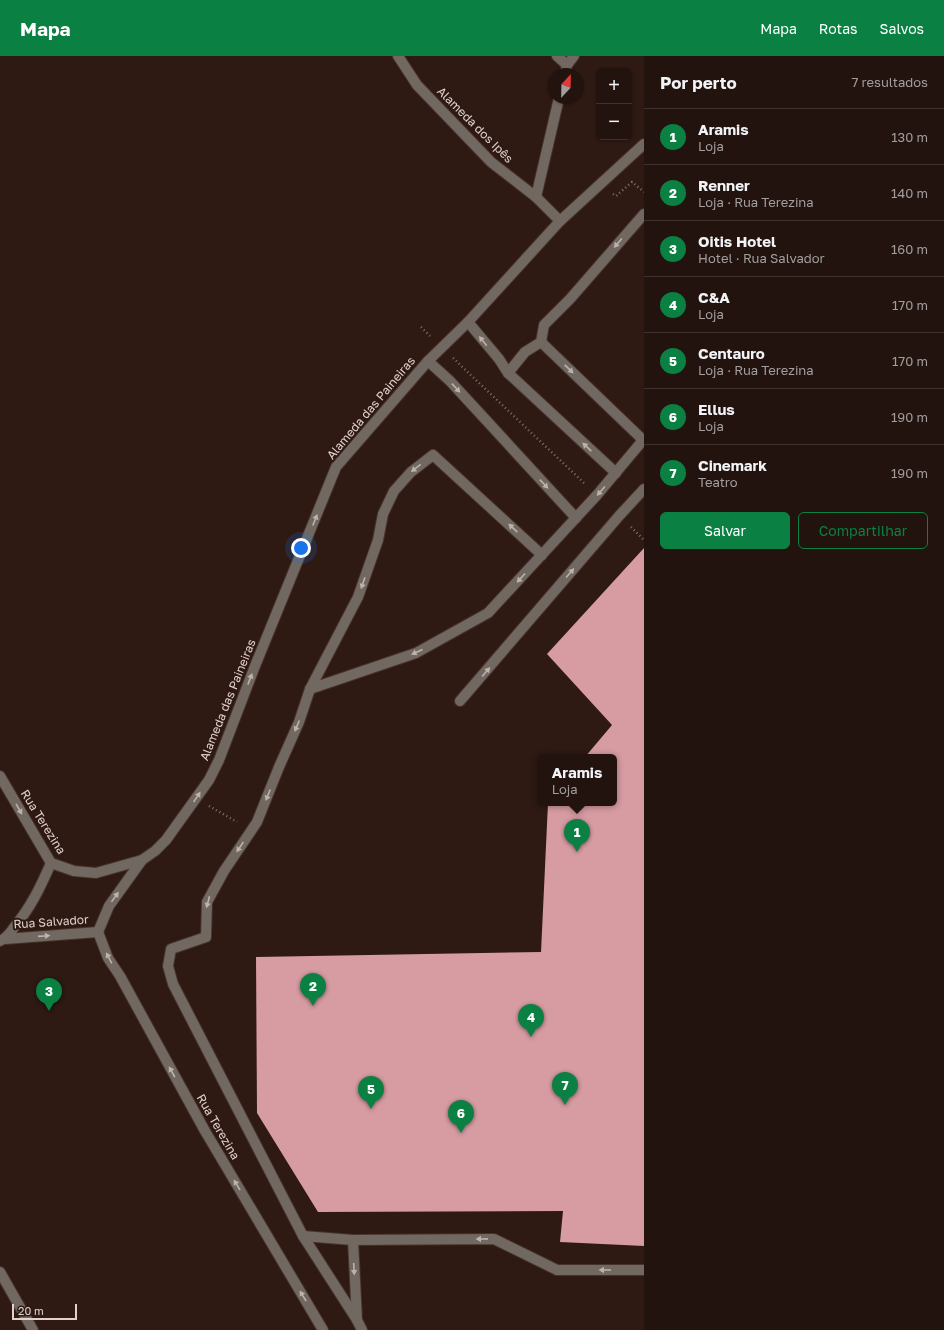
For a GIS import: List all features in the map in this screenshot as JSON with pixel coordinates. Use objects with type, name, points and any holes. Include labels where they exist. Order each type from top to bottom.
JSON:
[{"type":"street","name":"Alameda dos Ipês","points":[[398,56],[417,85],[491,162],[536,197],[560,221]]},
{"type":"street","points":[[557,56],[565,68]]},
{"type":"street","points":[[567,68],[574,56]]},
{"type":"street","points":[[536,197],[558,104]]},
{"type":"street","name":"Alameda das Paineiras","points":[[98,932],[109,906],[142,860],[155,851],[166,840],[209,780],[219,760],[255,666],[336,467],[428,361],[468,322],[560,221],[644,144]]},
{"type":"street","points":[[508,373],[525,352],[541,342],[544,325],[642,220]]},
{"type":"street","points":[[468,322],[499,359],[508,373],[616,474]]},
{"type":"street","points":[[310,689],[416,653],[488,613],[616,474],[643,440],[541,342]]},
{"type":"street","points":[[428,361],[450,381],[576,518]]},
{"type":"street","points":[[362,1330],[303,1236],[174,984],[168,966],[171,949],[206,937],[207,902],[224,871],[257,822],[299,722],[310,689],[358,597],[378,540],[383,514],[394,491],[411,472],[433,455],[542,555]]},
{"type":"street","points":[[460,701],[644,488]]},
{"type":"street","name":"Rua Terezina","points":[[0,776],[51,863],[74,871],[96,873],[142,860]]},
{"type":"street","name":"Rua Salvador","points":[[2,940],[26,914],[51,863]]},
{"type":"street","name":"Rua Terezina","points":[[98,932],[108,958],[120,976],[205,1131],[323,1330]]},
{"type":"street","name":"Rua Salvador","points":[[2,940],[98,932]]},
{"type":"street","points":[[303,1236],[353,1240],[494,1239],[557,1270],[644,1270]]},
{"type":"street","points":[[353,1240],[357,1320]]},
{"type":"street","points":[[0,1272],[33,1330]]},
{"type":"path","points":[[600,185],[616,196],[632,182],[644,192]]},
{"type":"path","points":[[421,327],[597,495]]},
{"type":"path","points":[[619,516],[644,540]]},
{"type":"path","points":[[208,806],[251,831]]},
{"type":"building","points":[[644,548],[644,1246],[560,1242],[563,1211],[318,1212],[257,1113],[256,957],[541,952],[548,806],[617,806],[617,754],[588,754],[612,725],[547,654]]},
{"type":"place","name":"Aramis","points":[[577,852]]},
{"type":"place","name":"Renner","points":[[313,1006]]},
{"type":"place","name":"Oitis Hotel","points":[[49,1011]]},
{"type":"place","name":"C&A","points":[[531,1037]]},
{"type":"place","name":"Cinemark","points":[[565,1105]]},
{"type":"place","name":"Centauro","points":[[371,1109]]},
{"type":"place","name":"Ellus","points":[[461,1133]]}]
